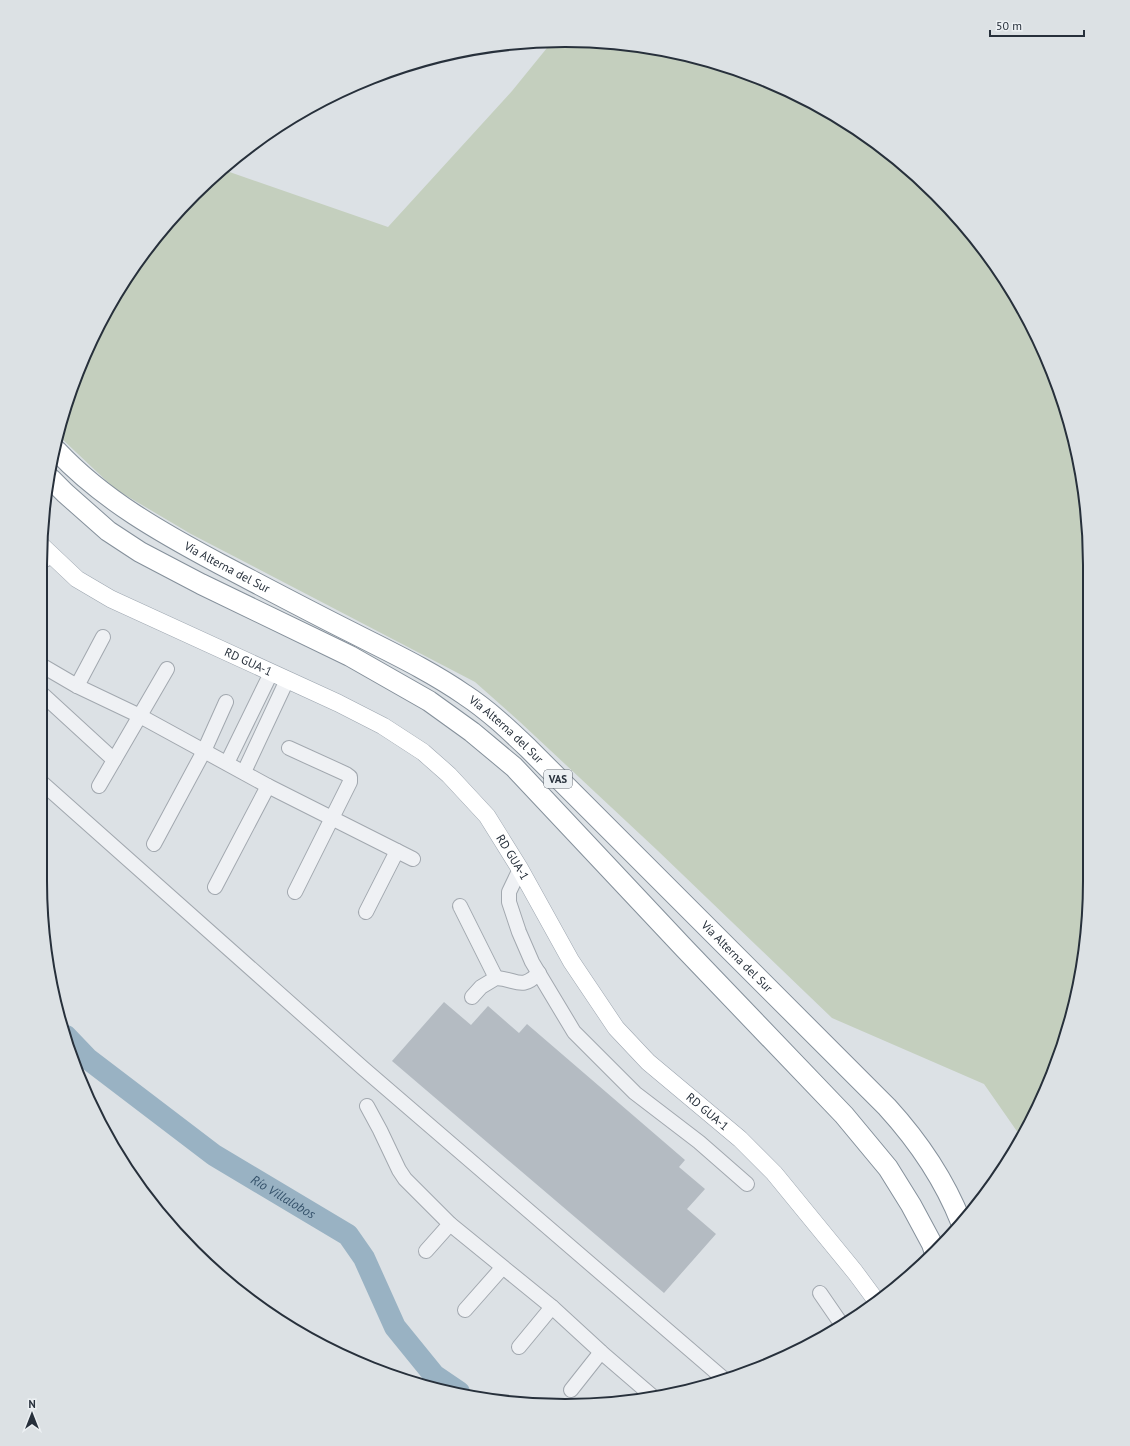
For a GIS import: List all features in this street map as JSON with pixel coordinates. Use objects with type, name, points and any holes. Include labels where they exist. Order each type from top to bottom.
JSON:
[{"type":"highway","name":"Vía Alterna del Sur","points":[[60,453],[87,480],[109,497],[156,528],[186,546],[418,666],[466,696],[493,717],[529,749],[887,1107],[904,1126],[930,1162],[959,1217]]},
{"type":"highway","name":"Vía Alterna del Sur","points":[[54,482],[108,531],[140,552],[208,588],[350,656],[429,701],[472,732],[514,767],[844,1115],[888,1168],[911,1205],[932,1246]]},
{"type":"main road","name":"RD GUA-1","points":[[47,557],[111,600],[377,722],[423,752],[449,775],[487,816],[520,869],[572,961],[616,1028],[648,1062],[740,1139],[774,1173],[855,1272],[873,1297]]},
{"type":"street","points":[[77,686],[103,637]]},
{"type":"street","points":[[47,668],[77,686],[140,716],[268,786],[413,859]]},
{"type":"street","points":[[98,786],[167,669]]},
{"type":"street","points":[[227,763],[271,673]]},
{"type":"street","points":[[244,772],[287,680]]},
{"type":"street","points":[[47,699],[114,760]]},
{"type":"street","points":[[154,844],[204,751],[226,702]]},
{"type":"street","points":[[289,748],[346,774],[350,778],[350,782],[294,892]]},
{"type":"street","points":[[215,887],[268,786]]},
{"type":"street","points":[[47,787],[364,1069],[720,1375]]},
{"type":"street","points":[[366,912],[397,851]]},
{"type":"street","points":[[520,869],[508,892],[509,902],[519,932],[539,973],[574,1032],[635,1093],[700,1142],[747,1184]]},
{"type":"street","points":[[460,906],[496,978]]},
{"type":"street","points":[[472,997],[481,987],[496,978],[518,983],[526,983],[539,973]]},
{"type":"street","points":[[367,1106],[393,1159],[405,1179],[450,1224],[502,1268],[552,1307],[648,1392]]},
{"type":"street","points":[[426,1251],[450,1224]]},
{"type":"street","points":[[465,1310],[502,1268]]},
{"type":"street","points":[[820,1292],[839,1321]]},
{"type":"street","points":[[519,1347],[552,1307]]},
{"type":"street","points":[[571,1390],[601,1352]]},
{"type":"green space","points":[[547,48],[599,48],[633,51],[699,65],[732,74],[794,100],[853,134],[907,176],[931,199],[954,223],[996,277],[1030,336],[1056,398],[1073,464],[1079,497],[1083,565],[1083,881],[1079,949],[1065,1015],[1056,1048],[1044,1079],[1018,1133],[984,1084],[832,1018],[657,850],[475,682],[191,534],[115,489],[63,440],[74,398],[86,367],[116,306],[134,277],[176,223],[228,172],[388,227],[512,91]]},
{"type":"building","points":[[444,1002],[471,1025],[488,1006],[519,1033],[527,1024],[685,1160],[679,1167],[705,1189],[687,1209],[716,1234],[664,1293],[392,1061]]},
{"type":"waterway","name":"Río Villalobos","points":[[73,1043],[88,1059],[214,1155],[348,1235],[364,1258],[395,1327],[434,1375],[449,1385]]}]
